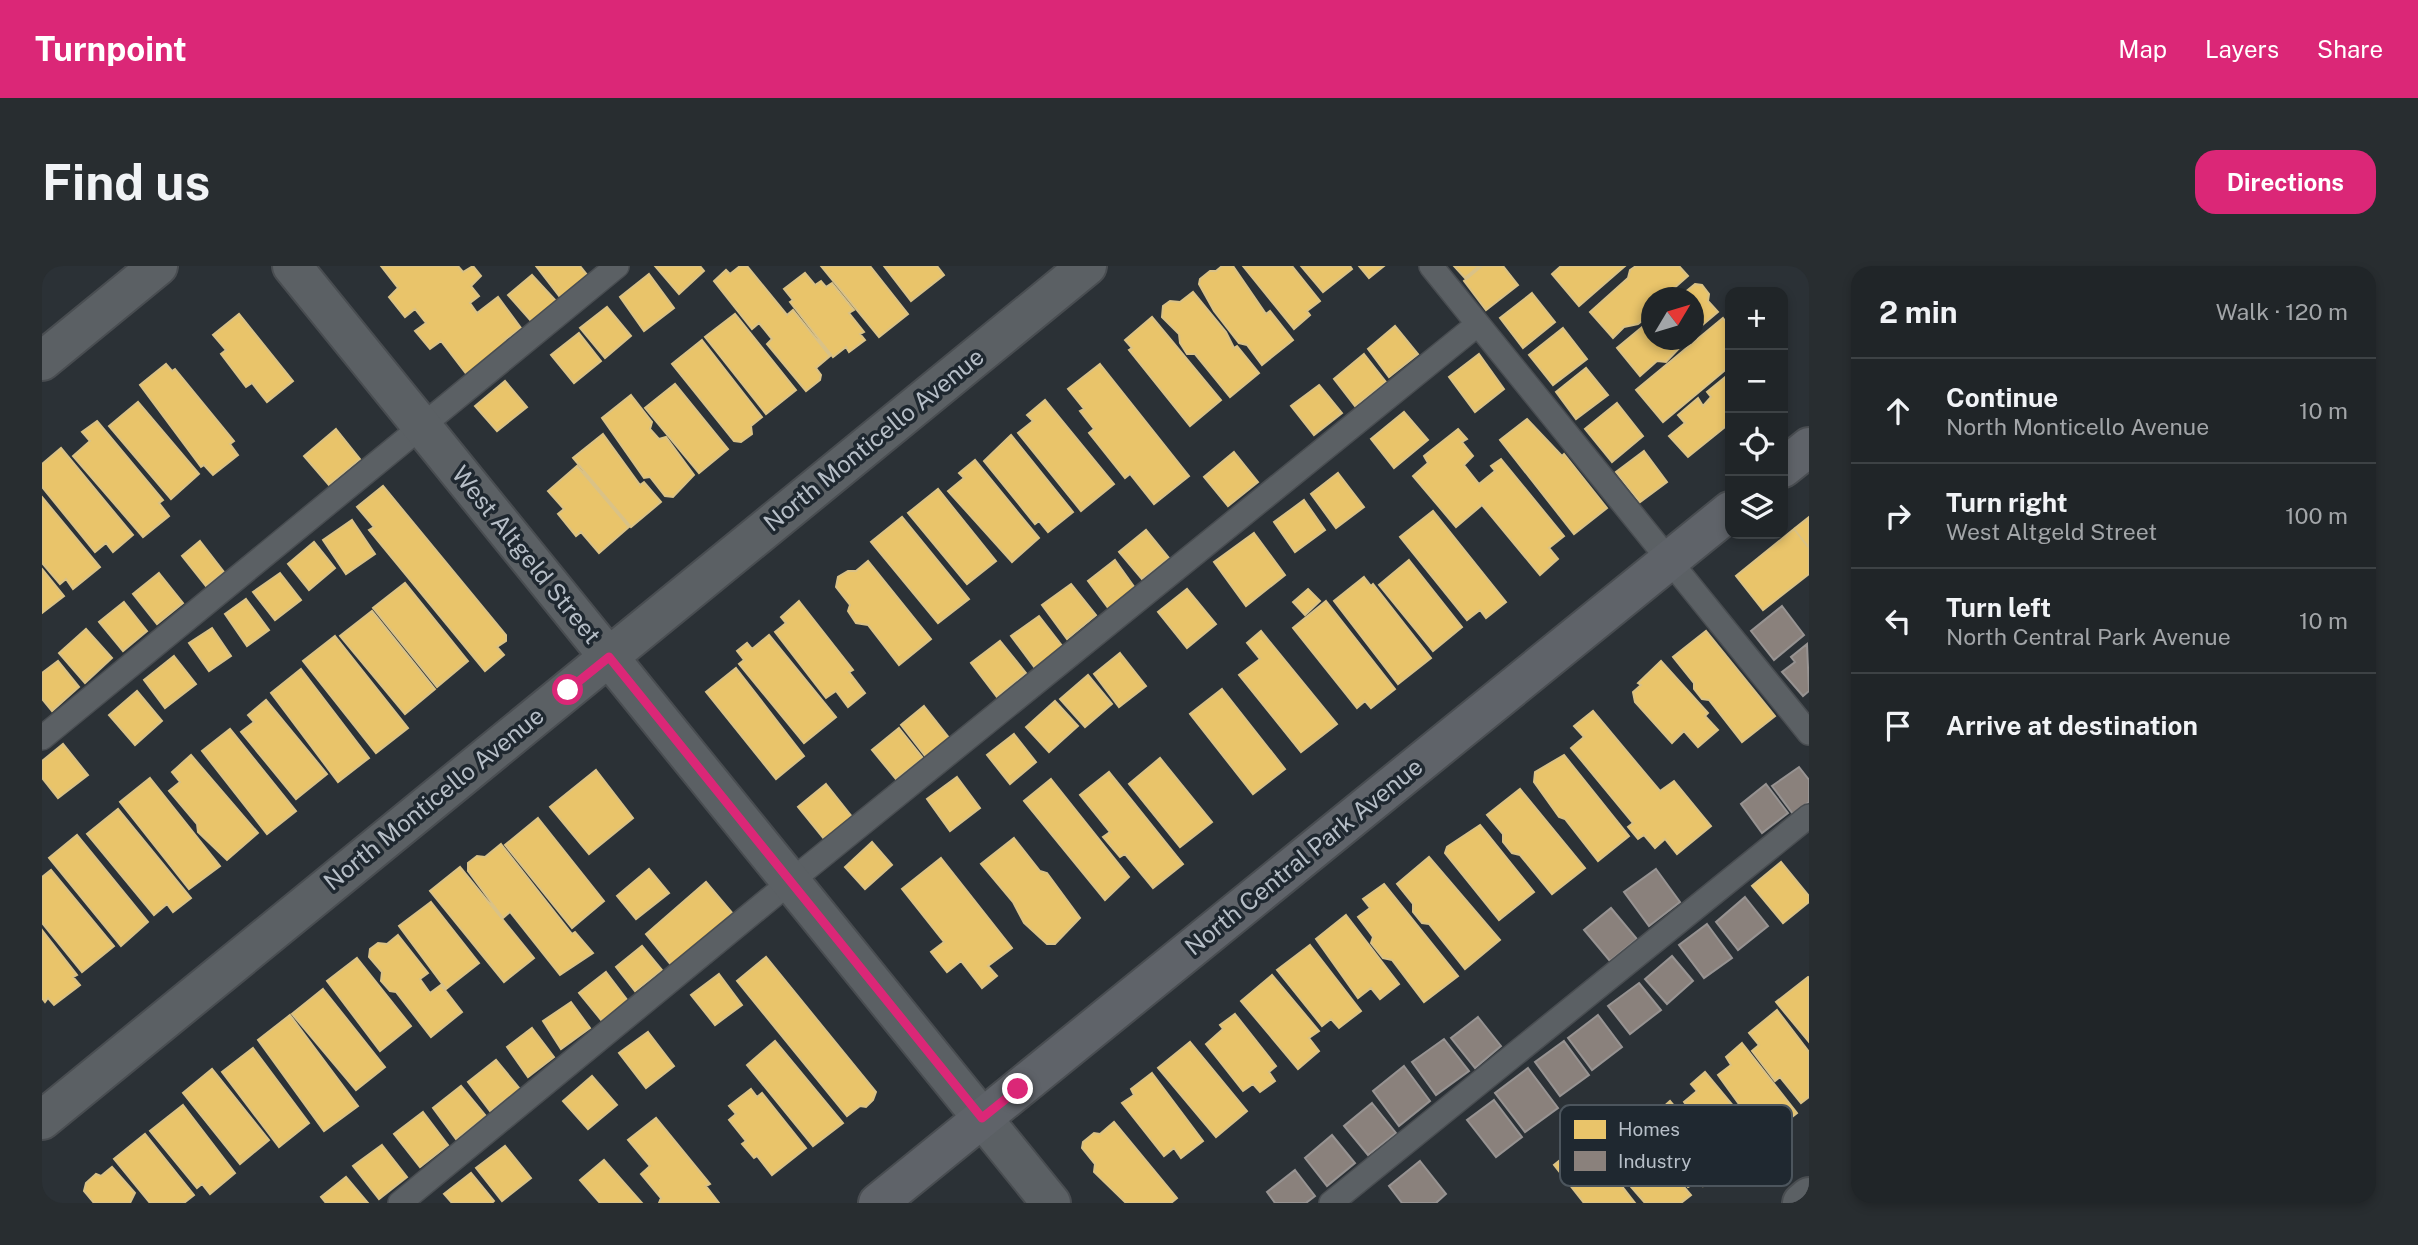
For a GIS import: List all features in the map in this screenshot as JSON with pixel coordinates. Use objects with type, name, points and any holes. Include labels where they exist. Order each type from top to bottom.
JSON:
[{"type":"street","points":[[42,361],[159,266]]},
{"type":"street","name":"West Altgeld Street","points":[[292,266],[1051,1203]]},
{"type":"street","name":"North Monticello Avenue","points":[[42,1120],[1087,266]]},
{"type":"street","points":[[1788,464],[1809,447]]},
{"type":"street","name":"North Central Park Avenue","points":[[878,1203],[1725,515]]},
{"type":"street","points":[[1802,1203],[1809,1197]]},
{"type":"lane","points":[[42,738],[617,266]]},
{"type":"lane","points":[[1431,266],[1809,733]]},
{"type":"lane","points":[[400,1203],[790,882],[1478,324]]},
{"type":"lane","points":[[1331,1203],[1809,816]]},
{"type":"building: Homes","points":[[381,266],[458,266],[463,272],[473,266],[481,276],[471,286],[479,296],[470,303],[477,313],[498,297],[521,328],[505,340],[508,344],[468,376],[441,341],[430,349],[415,331],[426,323],[415,309],[405,317],[389,297],[398,288]]},
{"type":"building: Homes","points":[[536,266],[580,266],[588,276],[560,297]]},
{"type":"building: Homes","points":[[655,266],[700,266],[704,271],[679,294]]},
{"type":"building: Homes","points":[[740,266],[747,266],[787,315],[793,310],[830,356],[816,368],[821,375],[820,380],[806,391],[767,344],[772,339],[759,323],[752,329],[714,281],[726,270],[730,274]]},
{"type":"building: Homes","points":[[821,266],[870,266],[908,314],[879,337]]},
{"type":"building: Homes","points":[[884,266],[937,266],[944,275],[911,301]]},
{"type":"building: Homes","points":[[1222,266],[1233,266],[1266,314],[1270,311],[1293,340],[1262,365],[1247,345],[1239,343],[1214,311],[1199,284],[1200,279],[1210,271],[1216,271]]},
{"type":"building: Homes","points":[[1243,266],[1292,266],[1320,301],[1307,311],[1310,315],[1294,329]]},
{"type":"building: Homes","points":[[1301,266],[1350,266],[1352,269],[1323,292]]},
{"type":"building: Homes","points":[[1359,266],[1384,266],[1369,278]]},
{"type":"building: Homes","points":[[1454,266],[1479,266],[1465,278]]},
{"type":"building: Homes","points":[[1482,266],[1503,266],[1518,285],[1486,310],[1464,281]]},
{"type":"building: Homes","points":[[1561,266],[1625,266],[1579,306],[1552,274]]},
{"type":"building: Homes","points":[[1636,266],[1679,266],[1688,276],[1676,287],[1641,287],[1641,322],[1624,327],[1613,338],[1590,312],[1628,278],[1630,270]]},
{"type":"building: Homes","points":[[805,273],[815,285],[821,281],[826,287],[832,283],[854,310],[849,313],[864,332],[860,334],[865,340],[849,352],[846,347],[833,357],[790,302],[793,300],[784,289]]},
{"type":"building: Homes","points":[[649,274],[674,308],[644,331],[620,297]]},
{"type":"building: Homes","points":[[532,275],[556,301],[532,322],[508,295]]},
{"type":"building: Homes","points":[[1704,288],[1709,294],[1708,301],[1718,312],[1704,324]]},
{"type":"building: Homes","points":[[1193,292],[1226,332],[1234,348],[1237,346],[1259,373],[1230,397],[1195,354],[1187,354],[1180,343],[1179,334],[1162,317],[1163,306],[1170,301],[1180,302]]},
{"type":"building: Homes","points":[[1532,293],[1555,322],[1523,348],[1500,318]]},
{"type":"building: Homes","points":[[607,307],[631,336],[605,358],[580,328]]},
{"type":"building: Homes","points":[[239,314],[293,381],[267,402],[252,383],[246,387],[221,354],[226,350],[213,335]]},
{"type":"building: Homes","points":[[735,314],[796,390],[766,414],[705,337]]},
{"type":"building: Homes","points":[[1152,317],[1221,400],[1190,426],[1129,350],[1132,348],[1125,340]]},
{"type":"building: Homes","points":[[1723,318],[1725,321],[1725,370],[1663,422],[1636,390],[1684,350],[1704,350],[1704,334]]},
{"type":"building: Homes","points":[[1395,326],[1418,354],[1389,377],[1368,349]]},
{"type":"building: Homes","points":[[1563,328],[1587,359],[1553,385],[1529,355]]},
{"type":"building: Homes","points":[[1641,328],[1641,350],[1677,350],[1666,362],[1657,361],[1640,376],[1617,348]]},
{"type":"building: Homes","points":[[579,333],[601,361],[574,383],[551,355]]},
{"type":"building: Homes","points":[[702,340],[762,417],[751,426],[752,434],[741,442],[734,441],[672,364]]},
{"type":"building: Homes","points":[[1364,354],[1386,382],[1355,406],[1334,379]]},
{"type":"building: Homes","points":[[1479,354],[1504,389],[1475,412],[1449,377]]},
{"type":"building: Homes","points":[[166,364],[172,371],[175,369],[234,441],[230,444],[238,455],[213,475],[204,465],[201,467],[140,385]]},
{"type":"building: Homes","points":[[1100,364],[1189,476],[1154,504],[1130,474],[1125,478],[1089,433],[1094,429],[1080,411],[1084,409],[1068,389]]},
{"type":"building: Homes","points":[[1586,368],[1608,395],[1576,419],[1556,392]]},
{"type":"building: Homes","points":[[1725,377],[1725,427],[1688,457],[1669,436],[1685,423],[1678,415],[1698,398],[1703,406],[1711,397],[1707,392]]},
{"type":"building: Homes","points":[[505,381],[527,407],[497,431],[475,406]]},
{"type":"building: Homes","points":[[675,384],[728,449],[699,473],[645,408]]},
{"type":"building: Homes","points":[[1319,385],[1342,413],[1314,435],[1291,406]]},
{"type":"building: Homes","points":[[631,395],[652,422],[650,429],[659,439],[666,437],[694,475],[673,497],[665,496],[650,477],[644,478],[602,418]]},
{"type":"building: Homes","points":[[1045,400],[1114,484],[1081,511],[1018,433],[1033,421],[1027,415]]},
{"type":"building: Homes","points":[[138,402],[199,474],[171,499],[109,426]]},
{"type":"building: Homes","points":[[1617,403],[1643,436],[1612,462],[1585,429]]},
{"type":"building: Homes","points":[[1404,412],[1428,440],[1394,468],[1371,439]]},
{"type":"building: Homes","points":[[1527,419],[1562,456],[1564,454],[1607,508],[1574,534],[1500,440]]},
{"type":"building: Homes","points":[[97,421],[163,500],[159,503],[169,516],[143,537],[73,456],[90,441],[82,432]]},
{"type":"building: Homes","points":[[336,429],[360,459],[329,485],[304,456]]},
{"type":"building: Homes","points":[[1458,429],[1467,439],[1462,442],[1473,456],[1464,465],[1479,484],[1495,471],[1491,466],[1501,459],[1564,536],[1549,548],[1558,559],[1540,575],[1482,505],[1456,527],[1413,476],[1428,463],[1424,456]]},
{"type":"building: Homes","points":[[603,434],[640,485],[644,482],[661,502],[631,527],[573,458]]},
{"type":"building: Homes","points":[[1011,435],[1073,512],[1048,532],[1039,521],[1035,524],[984,461]]},
{"type":"building: Homes","points":[[61,448],[133,535],[113,552],[106,543],[95,552],[42,487],[42,464]]},
{"type":"building: Homes","points":[[1644,451],[1667,482],[1640,502],[1616,472]]},
{"type":"building: Homes","points":[[1234,452],[1258,482],[1228,506],[1204,477]]},
{"type":"building: Homes","points":[[975,460],[1039,538],[1012,562],[948,491],[964,478],[959,473]]},
{"type":"building: Homes","points":[[577,466],[629,527],[599,553],[581,532],[576,536],[558,514],[564,509],[548,491]]},
{"type":"building: Homes","points":[[1338,473],[1364,507],[1336,528],[1311,494]]},
{"type":"building: Homes","points":[[383,486],[506,635],[506,641],[497,647],[504,655],[485,671],[369,530],[374,527],[357,507]]},
{"type":"building: Homes","points":[[938,489],[996,561],[967,584],[908,513]]},
{"type":"building: Homes","points":[[42,497],[100,567],[73,589],[66,579],[60,584],[42,563]]},
{"type":"building: Homes","points":[[1304,500],[1325,530],[1295,552],[1274,522]]},
{"type":"building: Homes","points":[[1433,511],[1506,602],[1486,618],[1480,610],[1467,620],[1400,537]]},
{"type":"building: Homes","points":[[902,517],[969,599],[938,623],[871,542]]},
{"type":"building: Homes","points":[[1809,517],[1809,548],[1794,529]]},
{"type":"building: Homes","points":[[352,520],[375,554],[346,574],[323,540]]},
{"type":"building: Homes","points":[[1794,529],[1809,548],[1809,574],[1763,610],[1736,576],[1782,539],[1788,539],[1788,534]]},
{"type":"building: Homes","points":[[1146,530],[1169,558],[1142,579],[1119,552]]},
{"type":"building: Homes","points":[[1254,533],[1285,575],[1246,606],[1214,562]]},
{"type":"building: Homes","points":[[200,541],[224,572],[206,586],[182,556]]},
{"type":"building: Homes","points":[[314,542],[335,568],[309,590],[288,564]]},
{"type":"building: Homes","points":[[1115,560],[1135,588],[1109,609],[1088,581]]},
{"type":"building: Homes","points":[[1409,560],[1462,627],[1433,651],[1379,585]]},
{"type":"building: Homes","points":[[868,561],[931,639],[899,665],[868,625],[856,623],[848,611],[850,605],[836,587],[838,577],[848,571],[856,571]]},
{"type":"building: Homes","points":[[42,569],[64,596],[42,613]]},
{"type":"building: Homes","points":[[159,573],[183,603],[157,624],[133,594]]},
{"type":"building: Homes","points":[[280,573],[301,600],[275,620],[253,592]]},
{"type":"building: Homes","points":[[1364,577],[1371,586],[1373,584],[1431,658],[1398,684],[1334,601]]},
{"type":"building: Homes","points":[[405,583],[468,661],[437,687],[373,608]]},
{"type":"building: Homes","points":[[1071,584],[1096,615],[1067,639],[1042,605]]},
{"type":"building: Homes","points":[[1187,589],[1216,624],[1187,648],[1158,612]]},
{"type":"building: Homes","points":[[1308,589],[1320,601],[1305,615],[1293,602]]},
{"type":"building: Homes","points":[[246,599],[269,630],[247,646],[225,614]]},
{"type":"building: Homes","points":[[799,601],[853,670],[849,672],[865,693],[848,707],[836,691],[826,698],[775,632],[786,623],[781,617]]},
{"type":"building: Homes","points":[[1326,601],[1395,689],[1371,708],[1365,701],[1357,708],[1293,628]]},
{"type":"building: Homes","points":[[124,602],[147,631],[123,651],[99,622]]},
{"type":"building: Homes","points":[[372,611],[435,689],[405,714],[340,636]]},
{"type":"building: Homes","points":[[1039,616],[1063,647],[1035,668],[1011,636]]},
{"type":"building: Homes","points":[[212,628],[231,656],[209,671],[189,643]]},
{"type":"building: Homes","points":[[86,629],[112,658],[85,683],[59,653]]},
{"type":"building: Homes","points":[[1261,631],[1337,724],[1301,752],[1239,675],[1260,659],[1247,643]]},
{"type":"building: Homes","points":[[1706,631],[1775,716],[1742,742],[1709,700],[1702,699],[1694,689],[1694,683],[1673,657]]},
{"type":"building: Homes","points":[[769,635],[836,717],[804,743],[739,664],[744,660],[737,651],[747,643],[752,649]]},
{"type":"building: Homes","points":[[335,636],[408,728],[376,753],[303,661]]},
{"type":"building: Homes","points":[[1000,641],[1026,673],[997,697],[971,663]]},
{"type":"building: Homes","points":[[1120,653],[1146,686],[1119,707],[1094,674]]},
{"type":"building: Homes","points":[[174,656],[196,684],[165,708],[144,680]]},
{"type":"building: Homes","points":[[58,661],[79,687],[52,711],[42,699],[42,673]]},
{"type":"building: Homes","points":[[1661,661],[1708,713],[1705,716],[1718,730],[1698,747],[1684,731],[1672,743],[1635,702],[1633,692],[1641,685],[1638,683]]},
{"type":"building: Homes","points":[[736,668],[804,756],[776,779],[706,692]]},
{"type":"building: Homes","points":[[301,669],[369,758],[338,782],[271,693]]},
{"type":"building: Homes","points":[[1088,675],[1112,704],[1085,727],[1060,699]]},
{"type":"building: Homes","points":[[1222,689],[1285,769],[1253,794],[1190,714]]},
{"type":"building: Homes","points":[[137,691],[162,721],[135,745],[109,715]]},
{"type":"building: Homes","points":[[266,700],[327,774],[296,799],[241,732],[254,722],[248,715]]},
{"type":"building: Homes","points":[[1055,701],[1078,726],[1049,752],[1026,727]]},
{"type":"building: Homes","points":[[924,706],[950,739],[926,757],[901,725]]},
{"type":"building: Homes","points":[[1593,711],[1660,791],[1674,781],[1711,826],[1677,854],[1665,839],[1655,848],[1644,835],[1638,839],[1628,827],[1633,823],[1571,748],[1584,737],[1574,726]]},
{"type":"building: Homes","points":[[899,728],[923,758],[896,779],[872,750]]},
{"type":"building: Homes","points":[[230,729],[296,811],[267,834],[202,751]]},
{"type":"building: Homes","points":[[1014,734],[1036,762],[1010,784],[987,755]]},
{"type":"building: Homes","points":[[63,744],[88,775],[58,798],[42,778],[42,761]]},
{"type":"building: Homes","points":[[191,755],[258,833],[227,860],[198,832],[197,824],[169,791],[180,782],[172,772]]},
{"type":"building: Homes","points":[[1564,755],[1629,836],[1598,861],[1565,819],[1559,817],[1534,782],[1535,772]]},
{"type":"building: Homes","points":[[1160,758],[1212,822],[1180,847],[1129,784]]},
{"type":"building: Homes","points":[[596,770],[633,818],[589,854],[550,807]]},
{"type":"building: Homes","points":[[1109,772],[1183,864],[1153,888],[1125,854],[1120,857],[1103,837],[1110,832],[1080,795]]},
{"type":"building: Homes","points":[[957,777],[980,808],[950,831],[927,799]]},
{"type":"building: Homes","points":[[150,778],[220,866],[189,889],[120,802]]},
{"type":"building: Homes","points":[[1051,779],[1129,877],[1105,900],[1024,801]]},
{"type":"building: Homes","points":[[826,784],[853,818],[825,840],[798,807]]},
{"type":"building: Homes","points":[[1520,789],[1585,868],[1552,894],[1520,855],[1512,853],[1503,842],[1503,834],[1487,815]]},
{"type":"building: Homes","points":[[118,809],[191,898],[173,912],[167,904],[154,915],[87,834]]},
{"type":"building: Homes","points":[[538,818],[604,901],[572,928],[505,845]]},
{"type":"building: Homes","points":[[1480,825],[1534,892],[1499,920],[1445,853],[1447,847]]},
{"type":"building: Homes","points":[[77,835],[148,922],[121,946],[49,858]]},
{"type":"building: Homes","points":[[1014,838],[1040,871],[1047,873],[1080,918],[1055,944],[1047,944],[1024,923],[1013,902],[981,864]]},
{"type":"building: Homes","points":[[872,842],[892,865],[865,889],[845,867]]},
{"type":"building: Homes","points":[[501,844],[572,934],[575,932],[593,953],[560,975],[510,912],[503,918],[468,871],[468,863],[477,856],[485,857]]},
{"type":"building: Homes","points":[[1429,857],[1500,940],[1465,969],[1429,924],[1422,923],[1413,912],[1413,904],[1397,884]]},
{"type":"building: Homes","points":[[941,858],[1012,948],[988,966],[997,976],[982,988],[961,961],[947,972],[931,952],[944,942],[902,889]]},
{"type":"building: Homes","points":[[1781,862],[1809,896],[1809,902],[1783,923],[1752,886]]},
{"type":"building: Homes","points":[[460,867],[534,958],[504,982],[430,891]]},
{"type":"building: Homes","points":[[649,869],[669,893],[636,919],[617,896]]},
{"type":"building: Homes","points":[[51,870],[114,946],[82,972],[42,923],[42,877]]},
{"type":"building: Homes","points":[[706,882],[733,914],[672,966],[646,934]]},
{"type":"building: Homes","points":[[1384,884],[1458,976],[1424,1002],[1392,960],[1383,958],[1371,943],[1373,937],[1358,917],[1370,908],[1363,899]]},
{"type":"building: Homes","points":[[431,902],[479,963],[446,989],[399,926]]},
{"type":"building: Homes","points":[[1346,915],[1399,984],[1380,999],[1371,988],[1358,998],[1316,939]]},
{"type":"building: Homes","points":[[42,930],[77,975],[73,977],[80,985],[54,1005],[48,998],[45,1002],[42,998]]},
{"type":"building: Homes","points":[[398,935],[428,973],[420,979],[430,993],[441,985],[462,1012],[431,1037],[396,992],[390,991],[381,981],[382,972],[369,957],[370,949],[378,943],[387,944]]},
{"type":"building: Homes","points":[[1310,945],[1361,1011],[1339,1028],[1331,1019],[1322,1026],[1277,970]]},
{"type":"building: Homes","points":[[642,946],[662,970],[635,991],[616,967]]},
{"type":"building: Homes","points":[[766,957],[876,1092],[866,1107],[860,1106],[847,1116],[737,981]]},
{"type":"building: Homes","points":[[357,958],[411,1026],[380,1051],[327,981]]},
{"type":"building: Homes","points":[[606,972],[628,1001],[602,1021],[579,993]]},
{"type":"building: Homes","points":[[719,974],[742,1005],[715,1025],[691,995]]},
{"type":"building: Homes","points":[[1272,975],[1319,1031],[1309,1038],[1319,1051],[1298,1069],[1241,1001]]},
{"type":"building: Homes","points":[[1809,978],[1809,1042],[1776,1002]]},
{"type":"building: Homes","points":[[323,989],[385,1067],[356,1090],[292,1014]]},
{"type":"building: Homes","points":[[571,1002],[590,1028],[561,1049],[543,1021]]},
{"type":"building: Homes","points":[[1777,1010],[1809,1052],[1809,1097],[1801,1103],[1780,1077],[1775,1081],[1752,1051],[1759,1045],[1749,1033]]},
{"type":"building: Homes","points":[[1235,1014],[1276,1066],[1269,1072],[1275,1081],[1260,1092],[1253,1084],[1243,1091],[1206,1044],[1223,1029],[1220,1025]]},
{"type":"building: Homes","points":[[290,1015],[358,1106],[324,1131],[258,1040]]},
{"type":"building: Homes","points":[[532,1028],[554,1057],[528,1077],[507,1047]]},
{"type":"building: Homes","points":[[648,1032],[674,1066],[646,1088],[619,1053]]},
{"type":"building: Homes","points":[[775,1041],[843,1123],[813,1146],[747,1065]]},
{"type":"building: Homes","points":[[1190,1042],[1247,1111],[1216,1137],[1158,1068]]},
{"type":"building: Homes","points":[[1742,1043],[1791,1105],[1740,1105],[1718,1075],[1731,1065],[1726,1057]]},
{"type":"building: Homes","points":[[253,1048],[309,1123],[279,1147],[222,1072]]},
{"type":"building: Homes","points":[[496,1060],[520,1089],[490,1111],[468,1082]]},
{"type":"building: Homes","points":[[212,1069],[269,1140],[240,1164],[183,1093]]},
{"type":"building: Homes","points":[[1705,1072],[1732,1105],[1686,1105],[1684,1102],[1697,1091],[1691,1084]]},
{"type":"building: Homes","points":[[1152,1073],[1203,1141],[1181,1158],[1174,1148],[1164,1156],[1122,1103],[1134,1095],[1131,1089]]},
{"type":"building: Homes","points":[[592,1076],[617,1105],[588,1129],[563,1101]]},
{"type":"building: Homes","points":[[461,1086],[486,1116],[456,1139],[433,1108]]},
{"type":"building: Homes","points":[[751,1089],[757,1097],[762,1093],[806,1148],[772,1175],[757,1156],[754,1158],[742,1144],[746,1141],[729,1120],[736,1114],[729,1106]]},
{"type":"building: Homes","points":[[183,1105],[235,1173],[210,1194],[202,1184],[197,1188],[150,1131]]},
{"type":"building: Homes","points":[[423,1112],[448,1145],[420,1167],[394,1134]]},
{"type":"building: Homes","points":[[656,1118],[710,1184],[706,1186],[719,1203],[659,1203],[661,1198],[641,1174],[650,1166],[628,1140]]},
{"type":"building: Homes","points":[[1114,1122],[1177,1198],[1171,1203],[1126,1203],[1094,1172],[1095,1164],[1082,1148],[1083,1142],[1094,1133],[1100,1134]]},
{"type":"building: Homes","points":[[145,1134],[194,1195],[184,1203],[150,1203],[114,1159]]},
{"type":"building: Homes","points":[[382,1145],[407,1177],[379,1199],[353,1166]]},
{"type":"building: Homes","points":[[505,1146],[531,1178],[502,1201],[476,1168]]},
{"type":"building: Homes","points":[[604,1160],[642,1203],[600,1203],[580,1180]]},
{"type":"building: Homes","points":[[1560,1160],[1560,1173],[1554,1165]]},
{"type":"building: Homes","points":[[112,1167],[135,1193],[130,1203],[94,1203],[84,1191],[86,1183],[96,1174],[101,1176]]},
{"type":"building: Homes","points":[[471,1173],[494,1201],[492,1203],[452,1203],[444,1194]]},
{"type":"building: Homes","points":[[346,1177],[368,1203],[326,1203],[321,1197]]},
{"type":"building: Homes","points":[[1571,1186],[1622,1186],[1635,1203],[1584,1203]]},
{"type":"building: Homes","points":[[1630,1186],[1683,1186],[1691,1195],[1681,1203],[1645,1203]]},
{"type":"building: Industry","points":[[1782,606],[1804,635],[1774,660],[1751,631]]},
{"type":"building: Industry","points":[[1807,644],[1809,691],[1803,696],[1782,672],[1795,662],[1791,657]]},
{"type":"building: Industry","points":[[1799,767],[1809,780],[1809,802],[1793,814],[1772,786]]},
{"type":"building: Industry","points":[[1766,784],[1788,813],[1762,833],[1741,804]]},
{"type":"building: Industry","points":[[1656,869],[1680,902],[1649,926],[1624,892]]},
{"type":"building: Industry","points":[[1745,897],[1768,926],[1738,950],[1716,922]]},
{"type":"building: Industry","points":[[1611,908],[1637,939],[1610,961],[1584,930]]},
{"type":"building: Industry","points":[[1707,924],[1732,958],[1704,978],[1679,945]]},
{"type":"building: Industry","points":[[1672,956],[1693,981],[1667,1004],[1645,979]]},
{"type":"building: Industry","points":[[1639,983],[1661,1010],[1630,1034],[1608,1006]]},
{"type":"building: Industry","points":[[1598,1015],[1622,1047],[1592,1070],[1568,1038]]},
{"type":"building: Industry","points":[[1478,1017],[1501,1046],[1475,1068],[1451,1038]]},
{"type":"building: Industry","points":[[1444,1039],[1469,1071],[1436,1095],[1412,1062]]},
{"type":"building: Industry","points":[[1564,1041],[1589,1075],[1560,1096],[1535,1062]]},
{"type":"building: Industry","points":[[1404,1066],[1430,1101],[1399,1126],[1373,1091]]},
{"type":"building: Industry","points":[[1528,1068],[1558,1108],[1525,1132],[1495,1093]]},
{"type":"building: Industry","points":[[1494,1100],[1522,1137],[1496,1157],[1467,1120]]},
{"type":"building: Industry","points":[[1372,1103],[1396,1133],[1368,1155],[1344,1126]]},
{"type":"building: Industry","points":[[1332,1135],[1355,1163],[1327,1186],[1305,1158]]},
{"type":"building: Industry","points":[[1420,1161],[1446,1194],[1436,1203],[1402,1203],[1389,1186]]},
{"type":"building: Industry","points":[[1295,1170],[1315,1196],[1306,1203],[1275,1203],[1267,1192]]},
{"type":"route","points":[[568,690],[609,657],[982,1118],[1018,1089]]}]
